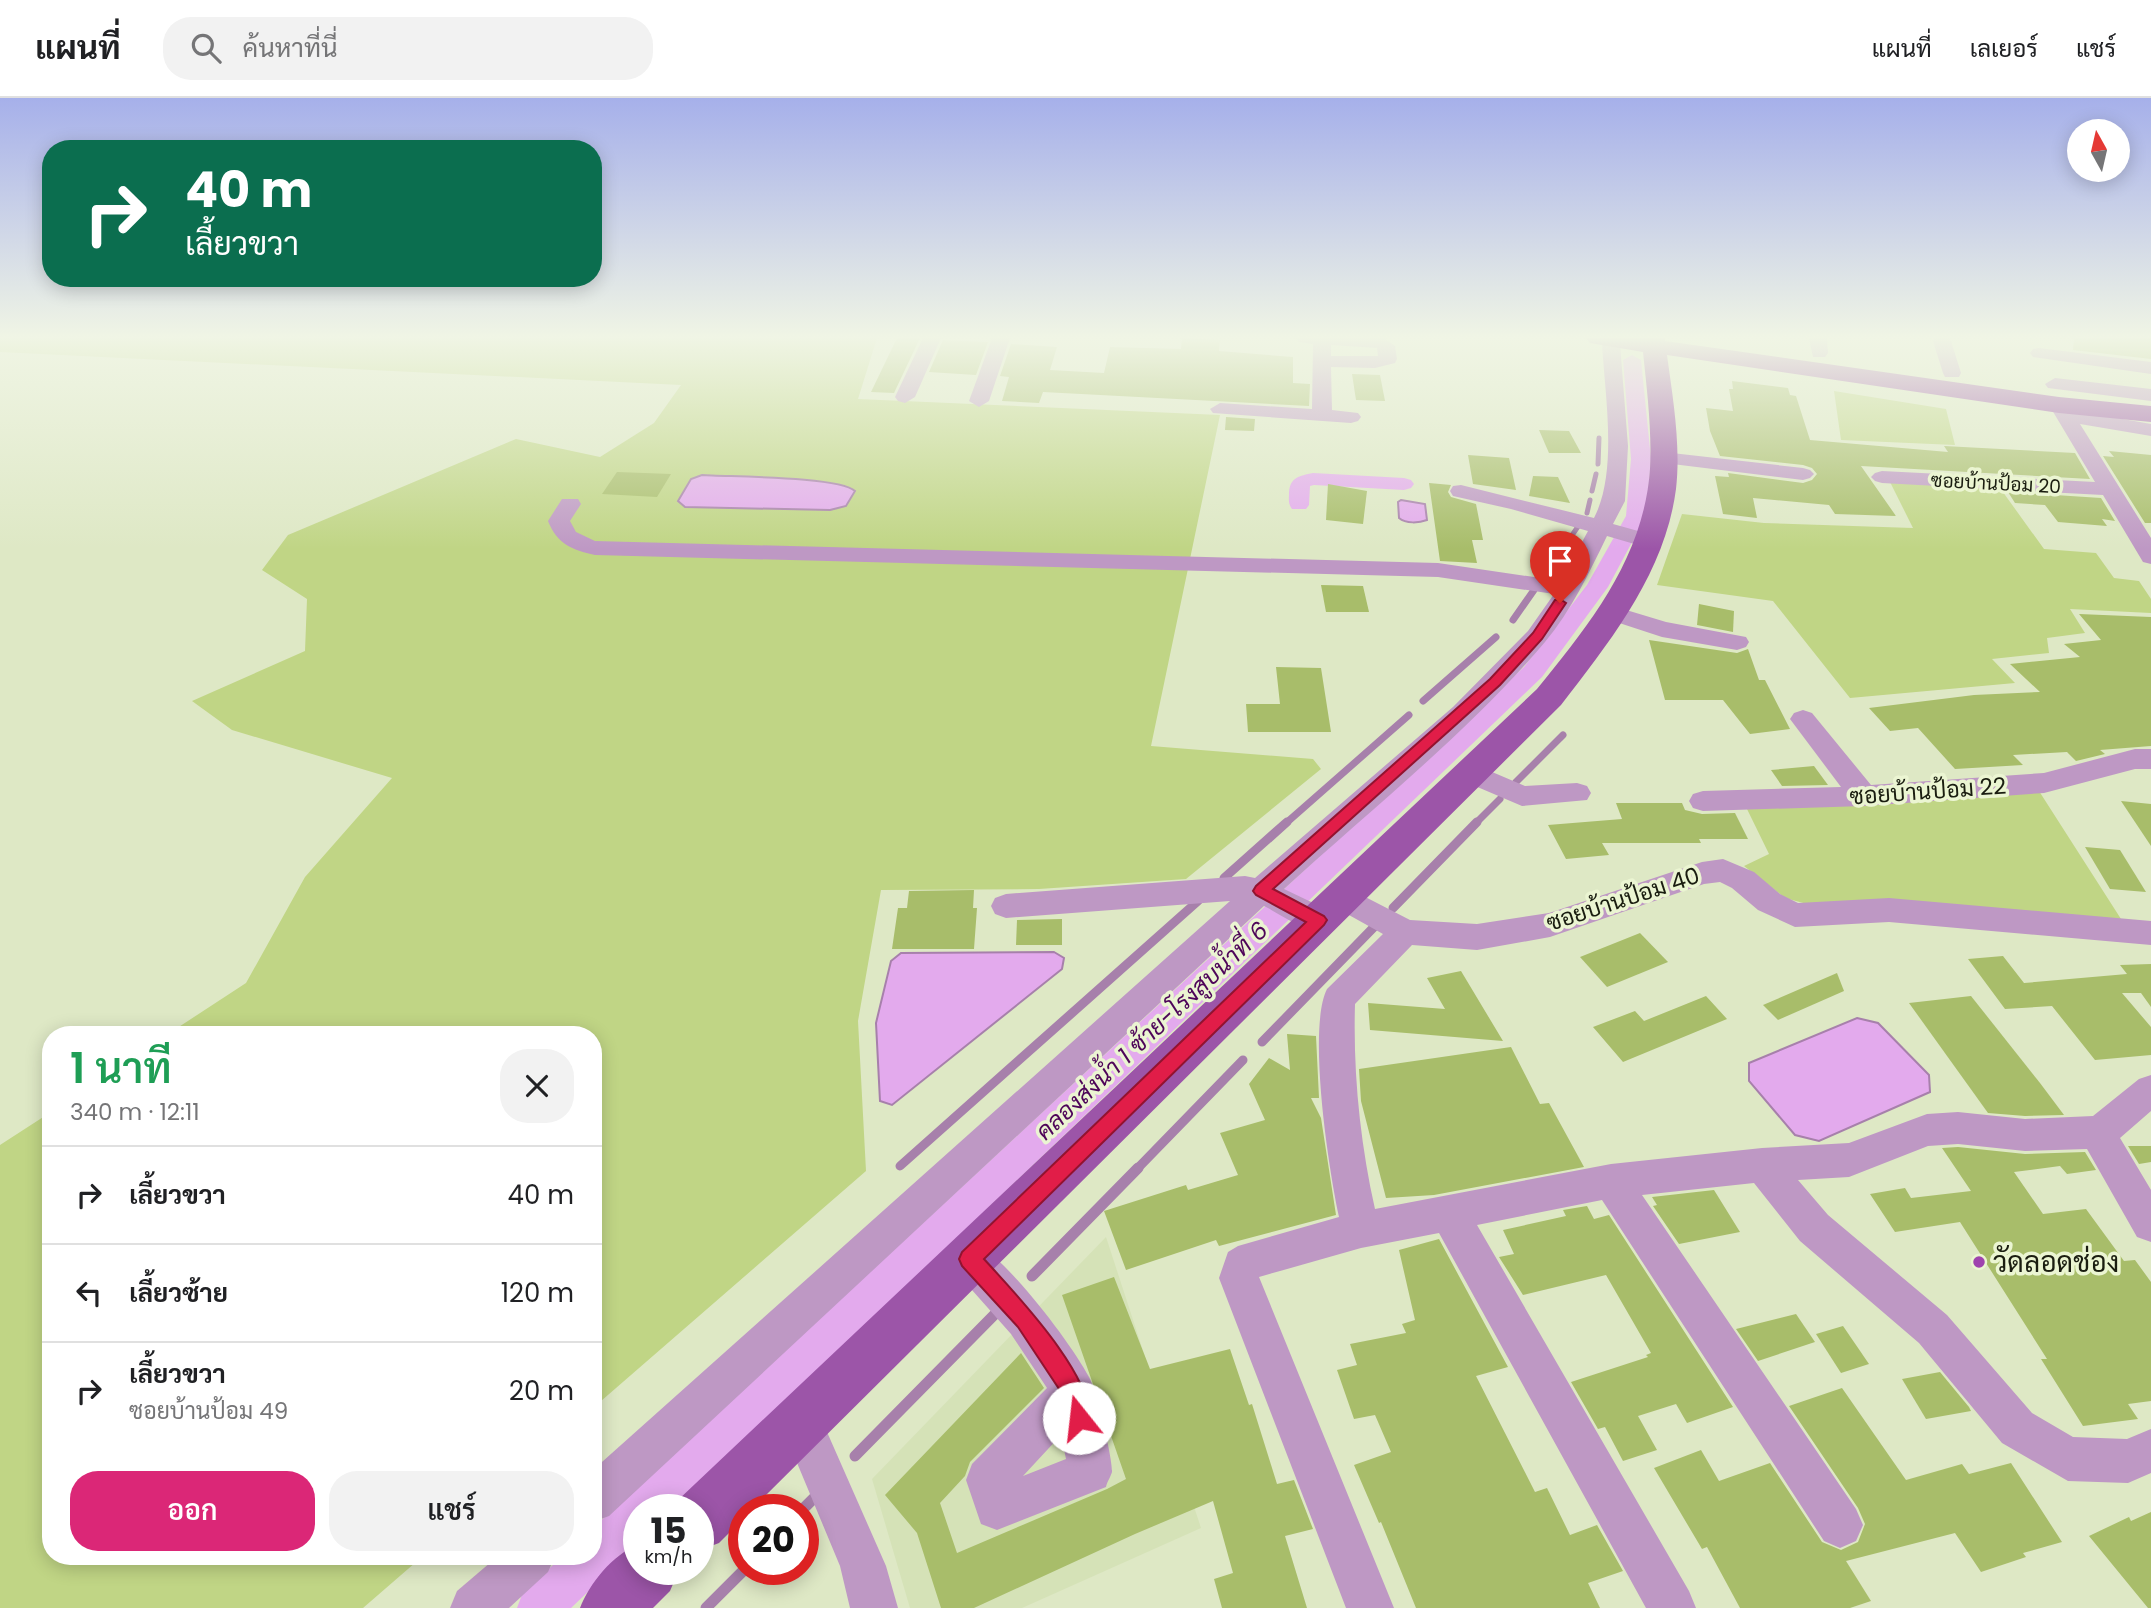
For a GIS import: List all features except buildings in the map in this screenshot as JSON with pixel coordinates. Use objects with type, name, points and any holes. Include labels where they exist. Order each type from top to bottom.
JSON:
[{"type":"main road","points":[[714,1506],[970,1259],[1299,903],[1471,773],[1549,697],[1613,613],[1633,580],[1629,519],[1663,458],[1659,408]]},
{"type":"main road","points":[[2119,408],[2151,414]]},
{"type":"main road","points":[[610,1608],[634,1585]]},
{"type":"street","points":[[1322,408],[1322,415]]},
{"type":"street","points":[[602,1492],[1299,903],[1537,636],[1569,589],[1629,519],[1612,408]]},
{"type":"street","points":[[2065,408],[2151,557]]},
{"type":"street","points":[[2089,408],[2151,430]]},
{"type":"street","points":[[1220,409],[1351,417]]},
{"type":"street","points":[[1663,458],[1803,474]]},
{"type":"street","name":"ซอยบ้านป้อม 20","points":[[1882,478],[2116,498],[2151,511]]},
{"type":"street","points":[[1461,491],[1516,503],[1629,519]]},
{"type":"street","points":[[570,504],[559,521],[563,532],[573,543],[595,548],[1438,570],[1569,589]]},
{"type":"street","points":[[1613,613],[1661,629],[1737,642]]},
{"type":"street","points":[[1803,719],[1864,796]]},
{"type":"street","name":"ซอยบ้านป้อม 22","points":[[1703,801],[1864,796],[2045,783],[2135,759],[2151,759]]},
{"type":"street","points":[[1471,773],[1522,796],[1577,793]]},
{"type":"street","name":"ซอยบ้านป้อม 40","points":[[1299,903],[1405,932],[1477,937],[1550,925],[1702,873],[1723,870],[1743,880],[1769,902],[1795,915],[1889,910],[2151,933]]},
{"type":"street","points":[[1006,906],[1245,888],[1299,903]]},
{"type":"street","points":[[1361,1230],[1349,1178],[1336,1030],[1339,999],[1405,932]]},
{"type":"street","points":[[1370,1608],[1239,1278],[1242,1266],[1252,1259],[1361,1230],[1611,1181],[1762,1165],[1849,1160],[1927,1130],[1958,1128],[2025,1135],[2099,1132],[2151,1090]]},
{"type":"street","points":[[2099,1132],[2105,1151],[2151,1224]]},
{"type":"street","points":[[1762,1165],[1814,1228],[1933,1329],[2017,1428],[2068,1459],[2127,1461],[2151,1451]]},
{"type":"street","points":[[1611,1181],[1840,1525]]},
{"type":"street","points":[[1449,1213],[1672,1608]]},
{"type":"street","points":[[970,1259],[1025,1320],[1074,1391]]},
{"type":"street","points":[[801,1422],[863,1566],[874,1608]]},
{"type":"street","points":[[474,1608],[522,1565]]},
{"type":"shaded area","points":[[702,475],[828,482],[855,491],[846,506],[830,510],[685,507],[678,501],[691,479]]},
{"type":"shaded area","points":[[1401,500],[1425,504],[1427,520],[1413,522],[1399,518],[1398,502]]},
{"type":"shaded area","points":[[1054,952],[1064,958],[1062,969],[892,1105],[880,1101],[876,1023],[891,961],[901,953]]},
{"type":"shaded area","points":[[1857,1018],[1878,1023],[1929,1075],[1930,1092],[1819,1141],[1795,1135],[1749,1081],[1749,1063]]},
{"type":"shaded area","points":[[1106,1237],[1201,1528],[1022,1608],[910,1608],[872,1479]]},
{"type":"green space","points":[[664,408],[1072,408],[1220,415],[1151,746],[1313,759],[1321,769],[1186,879],[1039,889],[881,890],[858,1021],[866,1171],[602,1400],[602,1026],[180,1026],[246,983],[305,877],[392,778],[232,730],[192,701],[305,651],[307,599],[262,570],[288,535],[516,439],[600,457],[654,423]]},
{"type":"green space","points":[[1836,408],[1943,408],[1946,409],[1955,445],[1841,440]]},
{"type":"green space","points":[[1890,482],[2000,488],[2044,549],[2096,553],[2114,578],[2139,581],[2151,599],[2151,613],[2070,609],[2085,633],[2047,638],[2049,653],[1992,659],[2015,683],[1850,698],[1773,601],[1657,585],[1682,514],[1764,523],[1913,528]]},
{"type":"green space","points":[[2039,791],[2121,919],[1807,904],[1785,898],[1744,866],[1769,854],[1747,809]]},
{"type":"green space","points":[[42,1118],[42,1565],[413,1565],[363,1608],[0,1608],[0,1145]]},
{"type":"waterway","name":"คลองส่งน้ำ 1 ซ้าย-โรงสูบน้ำที่ 6","points":[[660,1494],[1533,672],[1597,587],[1636,516],[1641,459],[1636,408]]},
{"type":"waterway","points":[[1598,464],[1599,438]]},
{"type":"waterway","points":[[1592,491],[1596,474]]},
{"type":"waterway","points":[[1299,505],[1300,483],[1313,479],[1404,484]]},
{"type":"waterway","points":[[1587,513],[1590,500]]},
{"type":"waterway","points":[[1560,553],[1579,525]]},
{"type":"waterway","points":[[1543,577],[1561,551]]},
{"type":"waterway","points":[[1513,620],[1534,590]]},
{"type":"waterway","points":[[1423,701],[1496,637]]},
{"type":"waterway","points":[[1285,824],[1409,715]]},
{"type":"waterway","points":[[1516,782],[1563,735]]},
{"type":"waterway","points":[[1477,822],[1500,799]]},
{"type":"waterway","points":[[1224,878],[1287,822]]},
{"type":"waterway","points":[[1393,908],[1477,822]]},
{"type":"waterway","points":[[900,1166],[1198,901]]},
{"type":"waterway","points":[[1262,1042],[1374,927]]},
{"type":"waterway","points":[[1136,1170],[1243,1060]]},
{"type":"waterway","points":[[1032,1276],[1138,1168]]},
{"type":"waterway","points":[[855,1456],[996,1313]]},
{"type":"waterway","name":"คลองส่งน้ำ 1 ซ้าย-โรงสูบน้ำที่ 6","points":[[602,1549],[623,1529]]},
{"type":"waterway","name":"คลองส่งน้ำ 1 ซ้าย-โรงสูบน้ำที่ 6","points":[[539,1608],[585,1565]]},
{"type":"waterway","points":[[706,1608],[729,1585]]},
{"type":"place","name":"วัดลอดช่อง","points":[[1979,1262]]},
{"type":"route","points":[[1079,1418],[1074,1391],[1025,1320],[970,1259],[1318,920],[1261,891],[1495,682],[1537,636],[1560,603]]}]
